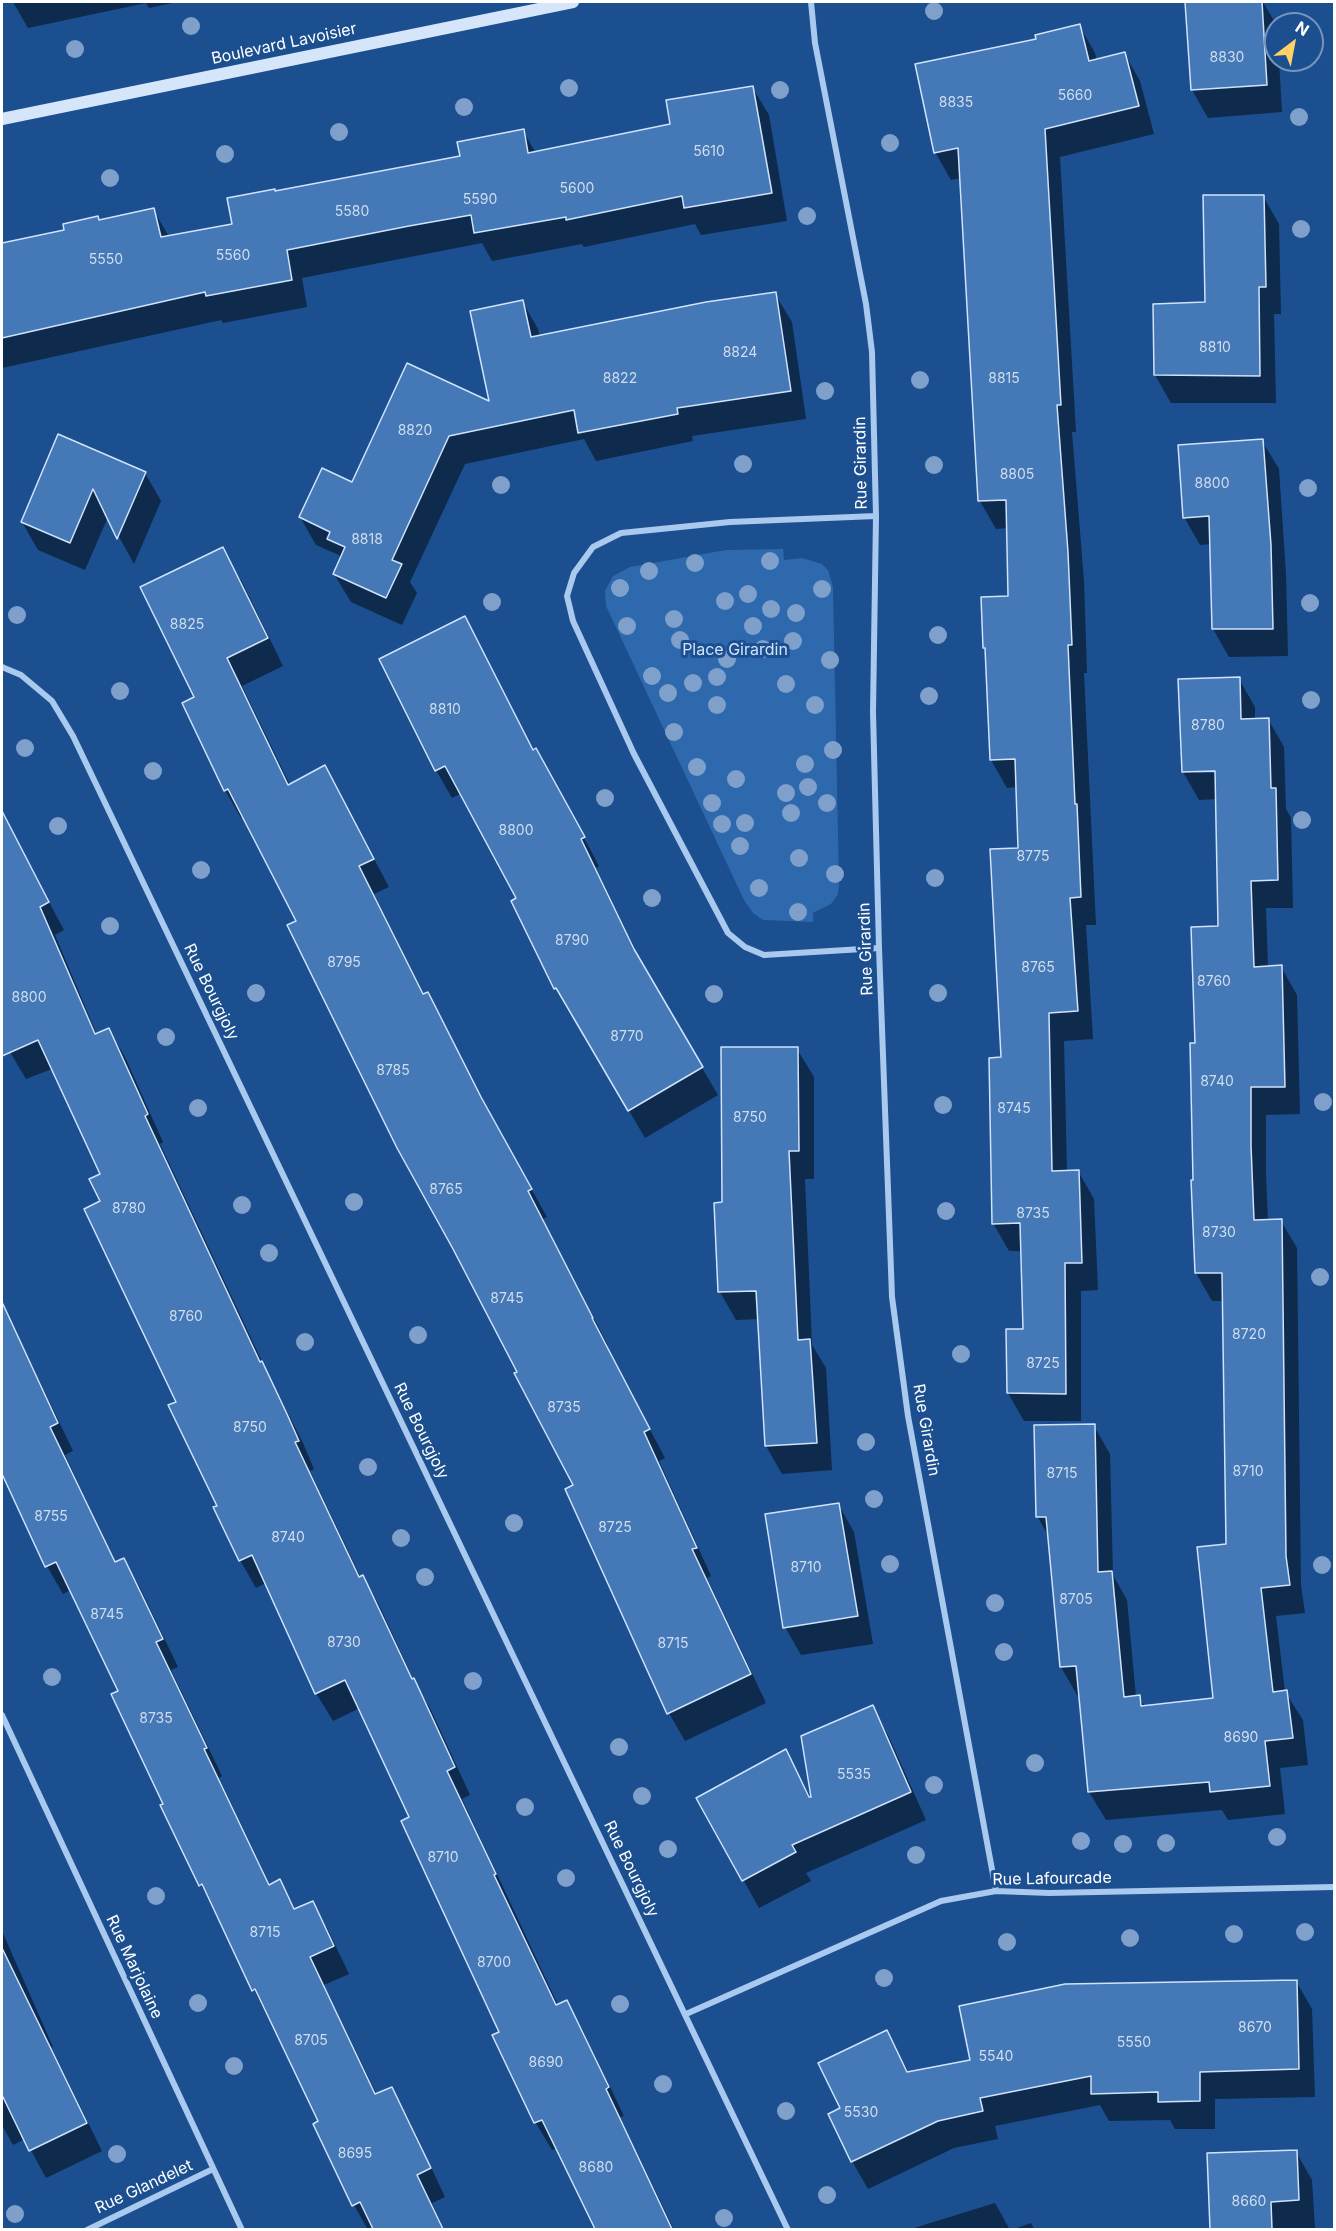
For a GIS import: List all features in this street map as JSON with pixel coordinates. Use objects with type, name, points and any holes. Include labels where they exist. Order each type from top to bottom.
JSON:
[{"type":"street","name":"Boulevard Lavoisier","points":[[2,119],[552,3],[573,2]]},
{"type":"street","name":"Rue Girardin","points":[[811,2],[815,43],[866,304],[872,352],[876,516],[873,712],[892,1297],[909,1416],[996,1891]]},
{"type":"street","points":[[876,516],[730,522],[621,533],[593,547],[574,573],[567,596],[573,621],[634,754],[728,933],[745,948],[764,955],[879,948]]},
{"type":"street","name":"Rue Bourgjoly","points":[[2,667],[21,675],[52,701],[73,736],[788,2229]]},
{"type":"street","name":"Rue Marjolaine","points":[[2,1715],[242,2229]]},
{"type":"street","name":"Rue Lafourcade","points":[[686,2014],[941,1901],[996,1891],[1049,1893],[1335,1887]]},
{"type":"street","name":"Rue Glandelet","points":[[87,2229],[213,2169]]},
{"type":"green space","name":"Place Girardin","points":[[783,549],[784,560],[802,558],[822,564],[828,570],[833,587],[839,884],[838,894],[831,904],[813,913],[813,922],[763,920],[753,913],[744,900],[606,606],[605,591],[613,576],[630,567],[726,550]]},
{"type":"building","points":[[1185,2],[1262,2],[1264,72],[1266,72],[1267,85],[1191,90]]},
{"type":"building","points":[[1080,24],[1089,61],[1125,52],[1139,106],[1045,129],[1061,405],[1057,405],[1068,552],[1072,645],[1068,645],[1081,897],[1070,898],[1078,1011],[1049,1013],[1052,1171],[1079,1170],[1082,1263],[1065,1263],[1066,1394],[1007,1393],[1006,1329],[1023,1329],[1020,1223],[992,1224],[989,1058],[1001,1057],[990,849],[1018,848],[1015,759],[990,760],[981,597],[1008,596],[1006,500],[978,501],[958,148],[934,153],[915,64],[1036,39],[1035,35]]},
{"type":"building","points":[[753,86],[772,193],[684,208],[682,196],[566,220],[566,217],[474,233],[471,215],[409,226],[287,250],[292,280],[206,296],[205,292],[2,338],[2,243],[64,230],[63,224],[98,216],[99,220],[154,208],[161,237],[232,224],[227,198],[460,156],[457,142],[524,129],[528,153],[670,124],[666,100]]},
{"type":"building","points":[[1203,195],[1264,195],[1266,287],[1259,287],[1260,376],[1154,375],[1153,304],[1205,302]]},
{"type":"building","points":[[776,292],[791,391],[677,408],[678,414],[578,433],[574,410],[449,436],[392,560],[402,564],[386,598],[333,574],[345,547],[327,539],[330,532],[299,517],[322,468],[352,482],[407,363],[489,401],[470,311],[523,300],[531,337],[706,302]]},
{"type":"building","points":[[58,434],[146,472],[117,539],[93,489],[70,543],[21,522]]},
{"type":"building","points":[[1263,439],[1271,545],[1273,629],[1212,629],[1209,516],[1183,518],[1178,445]]},
{"type":"building","points":[[223,547],[268,638],[227,658],[288,785],[325,765],[374,859],[359,866],[423,994],[428,992],[481,1097],[532,1189],[528,1191],[650,1429],[644,1432],[697,1548],[692,1549],[751,1674],[667,1714],[565,1489],[573,1485],[514,1373],[517,1372],[453,1249],[397,1148],[287,925],[296,921],[228,789],[224,791],[182,703],[194,697],[140,587]]},
{"type":"building","points":[[465,616],[533,750],[536,748],[585,837],[581,839],[634,949],[703,1067],[628,1111],[556,988],[554,989],[511,901],[516,898],[445,766],[435,771],[379,659]]},
{"type":"building","points":[[1240,677],[1241,719],[1269,718],[1271,788],[1276,788],[1278,880],[1251,881],[1254,967],[1282,965],[1285,1087],[1251,1087],[1251,1146],[1254,1220],[1282,1219],[1286,1556],[1290,1585],[1261,1588],[1273,1692],[1287,1690],[1293,1738],[1265,1741],[1270,1786],[1210,1792],[1209,1782],[1088,1792],[1076,1666],[1060,1667],[1046,1517],[1036,1517],[1034,1425],[1095,1424],[1098,1572],[1112,1571],[1124,1697],[1140,1695],[1141,1706],[1213,1698],[1197,1547],[1226,1544],[1222,1273],[1195,1273],[1191,1180],[1193,1180],[1190,1043],[1195,1043],[1191,927],[1218,926],[1215,771],[1182,772],[1178,679]]},
{"type":"building","points":[[2,811],[49,902],[40,907],[95,1034],[109,1028],[148,1114],[145,1116],[260,1362],[262,1361],[287,1414],[299,1441],[295,1442],[359,1577],[363,1575],[412,1679],[414,1678],[455,1767],[447,1771],[496,1874],[494,1875],[556,2005],[567,2000],[609,2087],[606,2089],[672,2229],[595,2229],[542,2120],[534,2123],[492,2035],[499,2032],[401,1821],[409,1817],[345,1680],[315,1694],[252,1555],[239,1561],[213,1507],[217,1506],[168,1405],[176,1402],[84,1209],[100,1201],[89,1179],[100,1174],[38,1040],[2,1056]]},
{"type":"building","points":[[721,1047],[798,1047],[799,1151],[789,1151],[798,1340],[810,1339],[817,1443],[765,1446],[756,1291],[718,1292],[714,1203],[722,1202]]},
{"type":"building","points":[[2,1302],[58,1423],[50,1427],[115,1562],[124,1558],[163,1639],[156,1642],[269,1885],[280,1879],[294,1909],[313,1901],[334,1946],[310,1957],[375,2094],[392,2087],[431,2168],[417,2175],[443,2229],[373,2229],[360,2202],[352,2206],[313,2124],[318,2121],[255,1989],[252,1991],[202,1884],[199,1886],[160,1805],[163,1804],[111,1694],[118,1691],[56,1562],[45,1567],[2,1474]]},
{"type":"building","points":[[839,1503],[858,1616],[783,1628],[765,1514]]},
{"type":"building","points":[[873,1705],[911,1792],[792,1845],[796,1852],[742,1881],[696,1798],[786,1749],[811,1797],[801,1736]]},
{"type":"building","points":[[2,1948],[87,2123],[29,2151],[2,2095]]},
{"type":"building","points":[[1297,1980],[1299,2069],[1200,2072],[1200,2101],[1158,2102],[1158,2092],[1091,2094],[1091,2076],[980,2098],[983,2111],[938,2121],[851,2162],[828,2114],[840,2108],[818,2063],[887,2030],[907,2072],[970,2060],[959,2006],[1065,1984]]},
{"type":"building","points":[[1297,2150],[1299,2200],[1271,2202],[1272,2229],[1210,2229],[1207,2153]]}]
